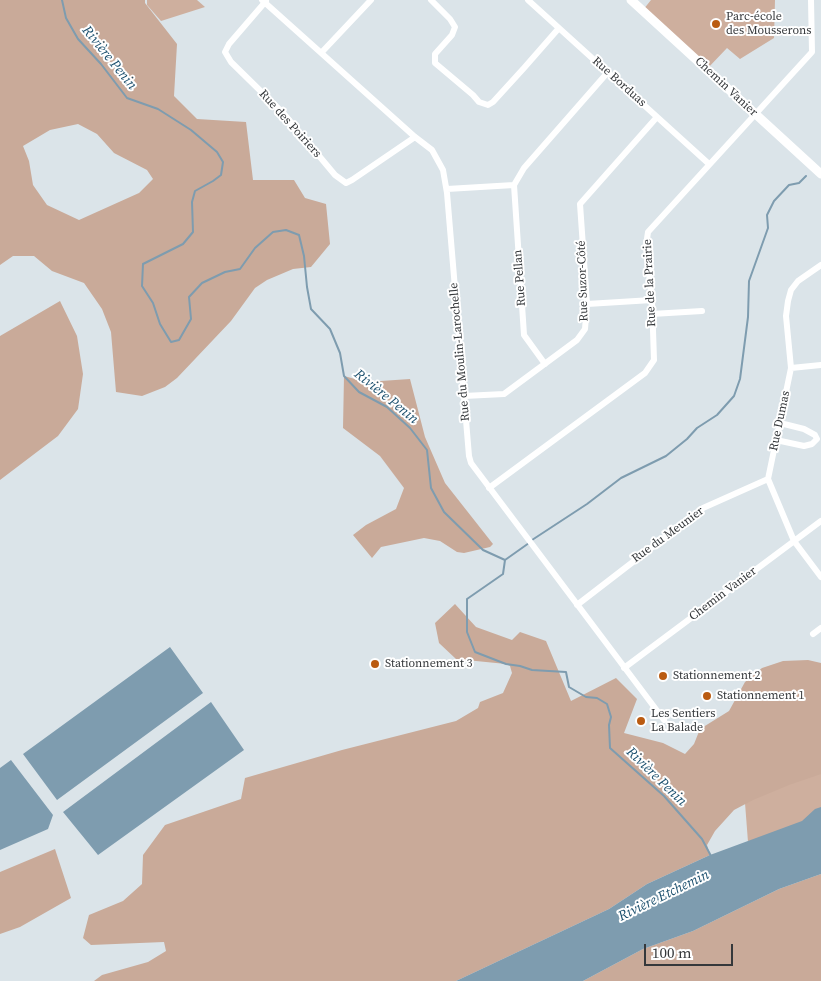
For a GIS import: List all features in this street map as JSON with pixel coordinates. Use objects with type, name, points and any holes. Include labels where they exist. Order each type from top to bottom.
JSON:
[{"type":"street","points":[[322,52],[371,0]]},
{"type":"street","points":[[432,0],[455,27],[452,35],[435,54],[435,63],[479,102],[488,105],[493,102],[559,28]]},
{"type":"street","name":"Rue Borduas","points":[[528,0],[709,164]]},
{"type":"street","name":"Chemin Vanier","points":[[631,0],[821,172]]},
{"type":"street","name":"Rue de la Prairie","points":[[490,488],[645,374],[654,360],[652,300],[646,246],[648,232],[812,52],[811,0]]},
{"type":"street","name":"Rue du Moulin-Larochelle","points":[[265,1],[432,150],[443,170],[447,189],[471,463],[664,720]]},
{"type":"street","name":"Rue des Poiriers","points":[[265,1],[229,44],[226,52],[231,62],[284,114],[335,175],[346,183],[415,136]]},
{"type":"street","points":[[447,189],[514,185],[524,168],[608,72]]},
{"type":"street","name":"Rue Suzor-Côté","points":[[464,396],[504,394],[577,340],[585,329],[587,304],[580,204],[657,117]]},
{"type":"street","name":"Rue Pellan","points":[[514,185],[524,335],[544,364]]},
{"type":"street","name":"Rue Dumas","points":[[768,479],[791,368],[786,316],[788,301],[791,290],[798,281],[821,265]]},
{"type":"street","points":[[587,304],[652,300]]},
{"type":"street","points":[[652,314],[702,311]]},
{"type":"street","points":[[791,368],[821,365]]},
{"type":"street","points":[[776,440],[804,446],[812,444],[817,439],[815,435],[804,429],[780,423]]},
{"type":"street","points":[[768,479],[794,541],[821,577]]},
{"type":"street","name":"Rue du Meunier","points":[[577,605],[703,508],[768,479]]},
{"type":"street","name":"Chemin Vanier","points":[[624,668],[821,521]]},
{"type":"street","points":[[814,634],[821,628]]},
{"type":"shaded area","points":[[0,0],[145,0],[145,3],[177,44],[174,96],[197,119],[246,122],[253,180],[294,180],[305,198],[326,204],[330,244],[311,267],[293,269],[267,280],[255,288],[231,321],[177,378],[165,387],[142,396],[116,392],[111,332],[102,309],[84,283],[52,271],[34,256],[13,256],[0,265]],"holes":[[[78,124],[97,134],[114,153],[147,170],[153,179],[139,193],[79,220],[47,205],[33,185],[29,161],[23,146],[50,130]]]},
{"type":"shaded area","points":[[147,0],[197,0],[205,7],[161,21],[147,5]]},
{"type":"shaded area","name":"Parc-école des Mousserons","points":[[651,0],[775,0],[774,38],[740,59],[727,48],[707,69],[643,10]]},
{"type":"shaded area","points":[[60,301],[77,336],[83,374],[78,409],[58,436],[0,480],[0,336]]},
{"type":"shaded area","points":[[344,376],[366,382],[410,379],[425,437],[445,483],[493,544],[490,547],[464,553],[457,552],[440,541],[424,538],[381,547],[372,558],[353,535],[366,525],[396,509],[404,488],[380,456],[343,428]]},
{"type":"shaded area","points":[[455,604],[476,627],[512,640],[520,632],[546,641],[571,701],[616,678],[637,699],[624,733],[663,743],[685,754],[694,744],[700,729],[729,711],[745,682],[762,668],[783,661],[808,660],[821,663],[821,774],[789,785],[734,810],[715,831],[707,845],[710,855],[647,884],[609,909],[456,981],[94,981],[102,975],[148,962],[166,951],[164,942],[91,945],[83,938],[89,915],[123,901],[142,884],[143,855],[165,825],[241,799],[245,778],[342,750],[456,721],[478,708],[480,702],[503,693],[512,673],[510,666],[456,659],[439,643],[435,623]]},
{"type":"shaded area","points":[[821,693],[821,843],[750,868],[744,790]]},
{"type":"shaded area","points":[[55,849],[71,898],[20,927],[0,934],[0,872]]},
{"type":"shaded area","points":[[821,874],[821,981],[583,981],[643,949],[693,931],[779,889]]},
{"type":"water","points":[[170,647],[203,693],[57,800],[23,754]]},
{"type":"water","points":[[211,702],[244,750],[98,855],[63,812]]},
{"type":"water","points":[[11,760],[53,815],[48,829],[0,850],[0,768]]},
{"type":"water","name":"Rivière Etchemin","points":[[821,807],[821,874],[779,889],[693,931],[643,949],[583,981],[456,981],[609,909],[647,884],[710,855],[802,821],[815,809]]},
{"type":"waterway","name":"Rivière Penin","points":[[62,0],[66,18],[78,39],[101,64],[127,98],[158,109],[191,130],[217,152],[223,162],[221,175],[195,191],[192,202],[193,232],[183,244],[143,264],[142,286],[153,303],[160,324],[171,342],[179,340],[191,319],[189,297],[202,283],[225,272],[240,269],[255,248],[273,232],[286,230],[299,235],[304,256],[311,309],[330,329],[340,353],[344,376],[359,392],[387,407],[410,428],[427,450],[431,488],[444,512],[483,550],[505,560],[503,574],[467,599],[467,632],[475,652],[506,664],[532,670],[566,672],[569,687],[586,697],[597,698],[607,704],[611,717],[609,725],[610,748],[664,796],[702,839],[711,856]]},
{"type":"waterway","points":[[532,540],[587,504],[621,478],[666,456],[697,428],[717,415],[734,396],[740,379],[748,317],[749,281],[768,228],[767,215],[774,201],[789,185],[799,183],[806,176]]},
{"type":"waterway","points":[[505,560],[529,543]]},
{"type":"place","name":"Parc-école des Mousserons","points":[[716,24]]},
{"type":"place","name":"Stationnement 3","points":[[375,664]]},
{"type":"place","name":"Stationnement 2","points":[[663,676]]},
{"type":"place","name":"Stationnement 1","points":[[707,696]]},
{"type":"place","name":"Les Sentiers La Balade","points":[[641,721]]}]
